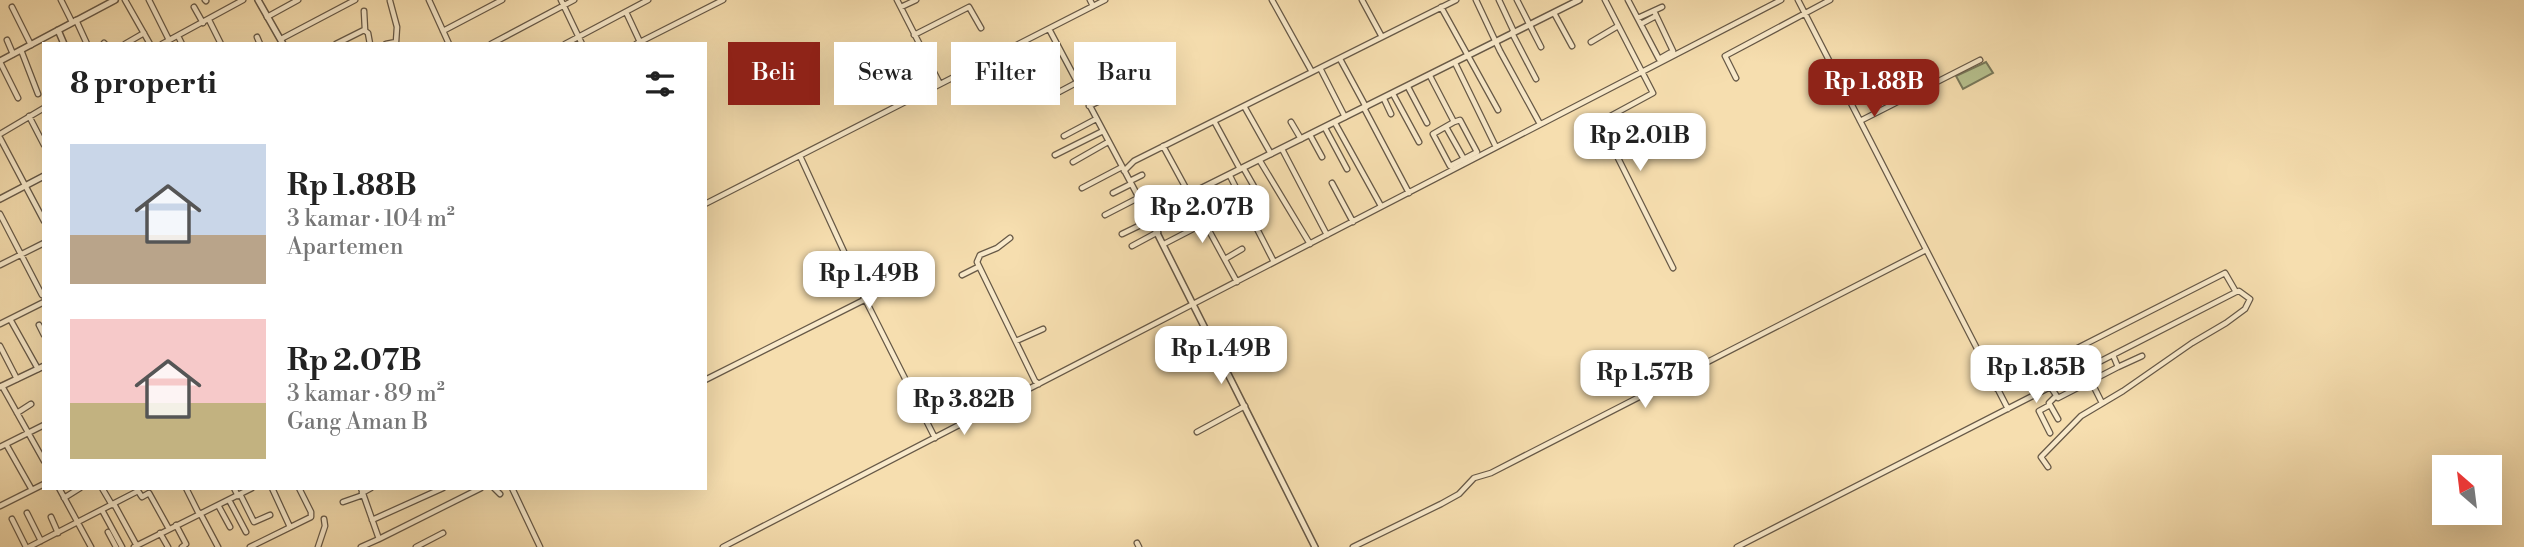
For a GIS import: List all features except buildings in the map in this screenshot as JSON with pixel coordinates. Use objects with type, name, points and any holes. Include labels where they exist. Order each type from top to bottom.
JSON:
[{"type":"street","points":[[61,0],[86,42]]},
{"type":"street","points":[[125,0],[149,42]]},
{"type":"street","points":[[149,0],[169,40]]},
{"type":"street","points":[[166,42],[243,0]]},
{"type":"street","points":[[258,0],[282,41],[355,0]]},
{"type":"street","points":[[267,17],[298,0]]},
{"type":"street","points":[[429,0],[448,42]]},
{"type":"street","points":[[443,31],[502,0]]},
{"type":"street","points":[[494,42],[562,2],[574,0]]},
{"type":"street","points":[[569,42],[648,0]]},
{"type":"street","points":[[640,42],[723,0]]},
{"type":"street","points":[[897,0],[940,84]]},
{"type":"street","points":[[900,7],[915,0]]},
{"type":"street","points":[[1090,0],[1093,6]]},
{"type":"street","points":[[707,203],[1105,0]]},
{"type":"street","points":[[1272,0],[1312,72]]},
{"type":"street","points":[[1362,0],[1382,37]]},
{"type":"street","points":[[1082,188],[1456,0]]},
{"type":"street","points":[[1476,0],[1540,124]]},
{"type":"street","points":[[1499,0],[1535,79]]},
{"type":"street","points":[[1517,0],[1541,47]]},
{"type":"street","points":[[1122,234],[1189,195],[1430,76],[1554,13],[1570,2],[1579,0]]},
{"type":"street","points":[[1605,0],[1653,93],[1605,120],[1602,126],[1673,268]]},
{"type":"street","points":[[1628,0],[1657,59],[1673,52],[1655,13]]},
{"type":"street","points":[[1763,0],[1767,8]]},
{"type":"street","points":[[723,547],[1781,0]]},
{"type":"street","points":[[1798,0],[2007,407]]},
{"type":"street","points":[[1736,78],[1726,56],[1830,0]]},
{"type":"street","points":[[18,98],[0,62],[113,1]]},
{"type":"street","points":[[390,1],[397,27],[396,42]]},
{"type":"street","points":[[562,2],[581,42]]},
{"type":"street","points":[[12,7],[31,45]]},
{"type":"street","points":[[194,7],[203,23]]},
{"type":"street","points":[[915,35],[969,7],[981,28]]},
{"type":"street","points":[[1441,7],[1498,110]]},
{"type":"street","points":[[1641,24],[1662,7]]},
{"type":"street","points":[[365,11],[365,30],[369,34],[369,42]]},
{"type":"street","points":[[626,12],[638,42]]},
{"type":"street","points":[[1554,13],[1572,46]]},
{"type":"street","points":[[1638,18],[1655,13]]},
{"type":"street","points":[[209,20],[220,42]]},
{"type":"street","points":[[1591,42],[1618,26]]},
{"type":"street","points":[[1049,29],[1074,78]]},
{"type":"street","points":[[58,30],[63,42]]},
{"type":"street","points":[[340,42],[365,30]]},
{"type":"street","points":[[128,42],[144,33]]},
{"type":"street","points":[[178,36],[181,42]]},
{"type":"street","points":[[257,37],[260,42]]},
{"type":"street","points":[[7,40],[13,54]]},
{"type":"street","points":[[21,50],[38,94]]},
{"type":"street","points":[[1340,59],[1409,193]]},
{"type":"street","points":[[1860,121],[1922,92],[1980,60]]},
{"type":"street","points":[[1455,63],[1496,147]]},
{"type":"street","points":[[1320,68],[1345,118]]},
{"type":"street","points":[[1430,76],[1454,122]]},
{"type":"street","points":[[1408,87],[1427,123]]},
{"type":"street","points":[[1393,94],[1419,142]]},
{"type":"street","points":[[1384,99],[1391,114]]},
{"type":"street","points":[[1089,106],[1195,304],[1315,547]]},
{"type":"street","points":[[1244,106],[1272,155]]},
{"type":"street","points":[[42,109],[0,136],[42,217]]},
{"type":"street","points":[[29,116],[42,141]]},
{"type":"street","points":[[1064,136],[1096,119]]},
{"type":"street","points":[[1460,120],[1477,152],[1449,166],[1433,135],[1446,127],[1460,120]]},
{"type":"street","points":[[1214,121],[1256,190]]},
{"type":"street","points":[[1291,121],[1301,140]]},
{"type":"street","points":[[1335,123],[1381,206]]},
{"type":"street","points":[[1446,127],[1464,159]]},
{"type":"street","points":[[1325,128],[1347,169]]},
{"type":"street","points":[[1055,155],[1103,131]]},
{"type":"street","points":[[1310,135],[1322,157]]},
{"type":"street","points":[[1073,162],[1108,142]]},
{"type":"street","points":[[1163,146],[1237,282]]},
{"type":"street","points":[[1282,149],[1327,235]]},
{"type":"street","points":[[800,156],[864,298],[935,438]]},
{"type":"street","points":[[1260,160],[1310,244]]},
{"type":"street","points":[[1113,193],[1142,175]]},
{"type":"street","points":[[1230,176],[1274,262]]},
{"type":"street","points":[[0,200],[42,177]]},
{"type":"street","points":[[1332,183],[1353,222]]},
{"type":"street","points":[[1105,215],[1138,198]]},
{"type":"street","points":[[0,214],[42,295]]},
{"type":"street","points":[[1164,244],[1193,229]]},
{"type":"street","points":[[1132,246],[1158,232]]},
{"type":"street","points":[[1010,238],[976,258],[978,267],[1035,381],[1039,384]]},
{"type":"street","points":[[0,265],[42,244]]},
{"type":"street","points":[[1224,259],[1242,249]]},
{"type":"street","points":[[1353,547],[1450,499],[1474,478],[1491,473],[1926,250]]},
{"type":"street","points":[[962,275],[978,267]]},
{"type":"street","points":[[1997,389],[2225,273],[2236,292]]},
{"type":"street","points":[[1737,547],[2236,292],[2239,291],[2250,299],[2245,309],[2073,422],[2043,454],[2041,458],[2048,467]]},
{"type":"street","points":[[0,324],[42,298]]},
{"type":"street","points":[[707,379],[857,304],[864,298]]},
{"type":"street","points":[[10,318],[41,368],[1,387],[42,458]]},
{"type":"street","points":[[39,325],[42,331]]},
{"type":"street","points":[[1016,341],[1043,329]]},
{"type":"street","points":[[0,346],[17,379]]},
{"type":"street","points":[[2113,355],[2118,368]]},
{"type":"street","points":[[2058,419],[2049,401],[2142,356]]},
{"type":"street","points":[[2091,381],[2102,402]]},
{"type":"street","points":[[2050,386],[2055,397]]},
{"type":"street","points":[[17,413],[31,404]]},
{"type":"street","points":[[2050,405],[2039,411],[2050,433]]},
{"type":"street","points":[[1197,432],[1245,406]]},
{"type":"street","points":[[0,447],[42,426]]},
{"type":"street","points":[[6,444],[32,490]]},
{"type":"street","points":[[36,447],[42,444]]},
{"type":"street","points":[[0,506],[42,485]]},
{"type":"street","points":[[60,490],[91,547]]},
{"type":"street","points":[[64,498],[77,490]]},
{"type":"street","points":[[103,490],[139,546],[248,490]]},
{"type":"street","points":[[187,490],[218,547]]},
{"type":"street","points":[[235,490],[254,522],[270,515]]},
{"type":"street","points":[[273,490],[290,527]]},
{"type":"street","points":[[250,547],[261,545],[312,515],[301,490]]},
{"type":"street","points":[[372,520],[439,490]]},
{"type":"street","points":[[361,547],[477,490]]},
{"type":"street","points":[[496,490],[500,495]]},
{"type":"street","points":[[513,490],[540,547]]},
{"type":"street","points":[[12,519],[28,547],[39,544],[102,510],[126,494],[138,491],[142,498],[149,494],[169,529]]},
{"type":"street","points":[[342,502],[362,492],[379,539]]},
{"type":"street","points":[[229,500],[246,532]]},
{"type":"street","points":[[218,505],[230,527]]},
{"type":"street","points":[[102,510],[122,547]]},
{"type":"street","points":[[27,513],[39,544]]},
{"type":"street","points":[[51,517],[58,533]]},
{"type":"street","points":[[318,547],[325,526],[324,519]]},
{"type":"street","points":[[176,525],[186,544],[182,547]]},
{"type":"street","points":[[108,532],[116,547]]},
{"type":"street","points":[[160,533],[168,547]]},
{"type":"street","points":[[416,547],[443,533]]},
{"type":"green space","points":[[1986,62],[1993,73],[1963,89],[1956,76]]}]
